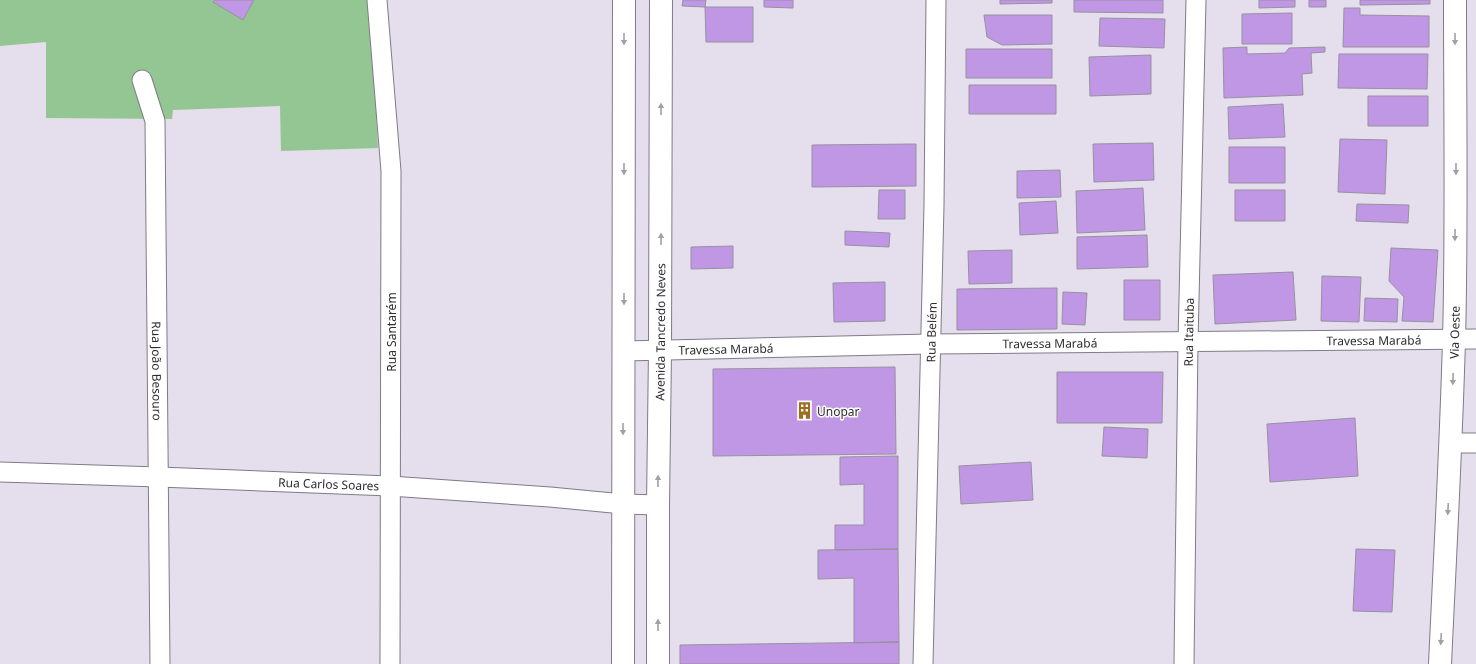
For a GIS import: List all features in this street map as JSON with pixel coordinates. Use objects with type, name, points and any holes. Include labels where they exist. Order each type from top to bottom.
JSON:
[{"type":"street","name":"Rua Santarém","points":[[377,0],[391,171],[390,664]]},
{"type":"street","points":[[623,664],[624,0]]},
{"type":"street","name":"Avenida Tancredo Neves","points":[[658,664],[661,0]]},
{"type":"street","name":"Rua Belém","points":[[923,664],[934,205],[936,0]]},
{"type":"street","name":"Rua Itaituba","points":[[1184,664],[1188,342],[1196,0]]},
{"type":"street","name":"Via Oeste","points":[[1440,664],[1451,443],[1454,339],[1456,196],[1455,0]]},
{"type":"street","name":"Rua João Besouro","points":[[142,80],[155,121],[160,664]]},
{"type":"street","name":"Travessa Marabá","points":[[624,351],[930,344],[1476,340]]},
{"type":"street","points":[[1451,443],[1476,443]]},
{"type":"street","name":"Rua Carlos Soares","points":[[0,472],[159,476],[390,486],[550,497],[623,504],[658,505]]},
{"type":"green space","points":[[0,0],[370,0],[378,148],[281,151],[280,106],[173,110],[172,119],[46,118],[46,42],[0,46]]},
{"type":"building","points":[[215,0],[254,0],[243,20],[213,2]]},
{"type":"building","points":[[683,0],[706,0],[705,7],[682,6]]},
{"type":"building","points":[[764,0],[793,0],[793,8],[764,7]]},
{"type":"building","points":[[1000,0],[1052,0],[1052,3],[1000,4]]},
{"type":"building","points":[[1074,0],[1163,0],[1163,13],[1074,12]]},
{"type":"building","points":[[1259,0],[1295,0],[1295,7],[1259,8]]},
{"type":"building","points":[[1309,0],[1326,0],[1326,7],[1309,7]]},
{"type":"building","points":[[1360,0],[1430,0],[1430,4],[1360,5]]},
{"type":"building","points":[[705,7],[753,7],[753,42],[706,42]]},
{"type":"building","points":[[1344,8],[1360,8],[1360,15],[1429,16],[1429,47],[1343,47]]},
{"type":"building","points":[[1292,13],[1292,44],[1242,44],[1242,14]]},
{"type":"building","points":[[984,15],[1052,15],[1052,44],[1002,45],[987,37]]},
{"type":"building","points":[[1100,18],[1165,19],[1164,48],[1099,46]]},
{"type":"building","points":[[1247,47],[1247,54],[1285,53],[1289,48],[1325,47],[1325,52],[1311,53],[1312,73],[1302,74],[1303,95],[1224,98],[1223,48]]},
{"type":"building","points":[[966,49],[1052,49],[1052,78],[966,78]]},
{"type":"building","points":[[1339,54],[1428,54],[1427,89],[1338,88]]},
{"type":"building","points":[[1151,55],[1151,94],[1090,96],[1089,57]]},
{"type":"building","points":[[969,85],[1056,85],[1056,114],[969,114]]},
{"type":"building","points":[[1368,96],[1428,96],[1428,126],[1368,126]]},
{"type":"building","points":[[1283,104],[1285,137],[1229,139],[1228,107]]},
{"type":"building","points":[[1340,139],[1387,140],[1385,194],[1338,192]]},
{"type":"building","points":[[1153,143],[1154,180],[1094,182],[1093,144]]},
{"type":"building","points":[[916,144],[916,186],[812,187],[812,145]]},
{"type":"building","points":[[1229,147],[1285,147],[1285,183],[1229,183]]},
{"type":"building","points":[[1060,170],[1061,197],[1017,198],[1017,171]]},
{"type":"building","points":[[1143,188],[1145,230],[1077,233],[1076,191]]},
{"type":"building","points":[[879,190],[905,190],[905,219],[878,219]]},
{"type":"building","points":[[1235,190],[1285,190],[1285,221],[1235,221]]},
{"type":"building","points":[[1056,201],[1058,233],[1020,235],[1019,203]]},
{"type":"building","points":[[1357,204],[1409,205],[1408,223],[1356,221]]},
{"type":"building","points":[[845,231],[890,233],[889,247],[845,245]]},
{"type":"building","points":[[1147,235],[1148,267],[1077,269],[1077,237]]},
{"type":"building","points":[[733,246],[733,268],[691,269],[691,247]]},
{"type":"building","points":[[1391,248],[1438,250],[1433,322],[1402,321],[1404,297],[1389,281]]},
{"type":"building","points":[[1012,250],[1012,283],[969,284],[968,251]]},
{"type":"building","points":[[1293,272],[1296,320],[1215,324],[1213,275]]},
{"type":"building","points":[[1322,276],[1361,277],[1359,322],[1321,321]]},
{"type":"building","points":[[1124,280],[1160,280],[1160,320],[1124,320]]},
{"type":"building","points":[[885,282],[885,321],[834,322],[833,283]]},
{"type":"building","points":[[1057,288],[1057,329],[957,330],[957,289]]},
{"type":"building","points":[[1063,292],[1087,293],[1085,325],[1062,324]]},
{"type":"building","points":[[1365,298],[1398,299],[1397,322],[1364,321]]},
{"type":"building","name":"Unopar","points":[[895,367],[896,454],[713,456],[713,369]]},
{"type":"building","points":[[1057,372],[1163,372],[1162,423],[1057,423]]},
{"type":"building","points":[[1355,418],[1358,476],[1270,482],[1267,424]]},
{"type":"building","points":[[1104,427],[1148,429],[1147,458],[1102,456]]},
{"type":"building","points":[[898,456],[898,549],[835,550],[835,525],[864,525],[864,484],[840,485],[840,457]]},
{"type":"building","points":[[1031,462],[1033,500],[961,504],[959,466]]},
{"type":"building","points":[[898,549],[899,642],[854,643],[854,578],[818,579],[818,550]]},
{"type":"building","points":[[1356,549],[1395,550],[1392,612],[1353,611]]},
{"type":"building","points":[[899,642],[899,664],[680,664],[680,645]]},
{"type":"place","name":"Unopar","points":[[804,411]]}]
